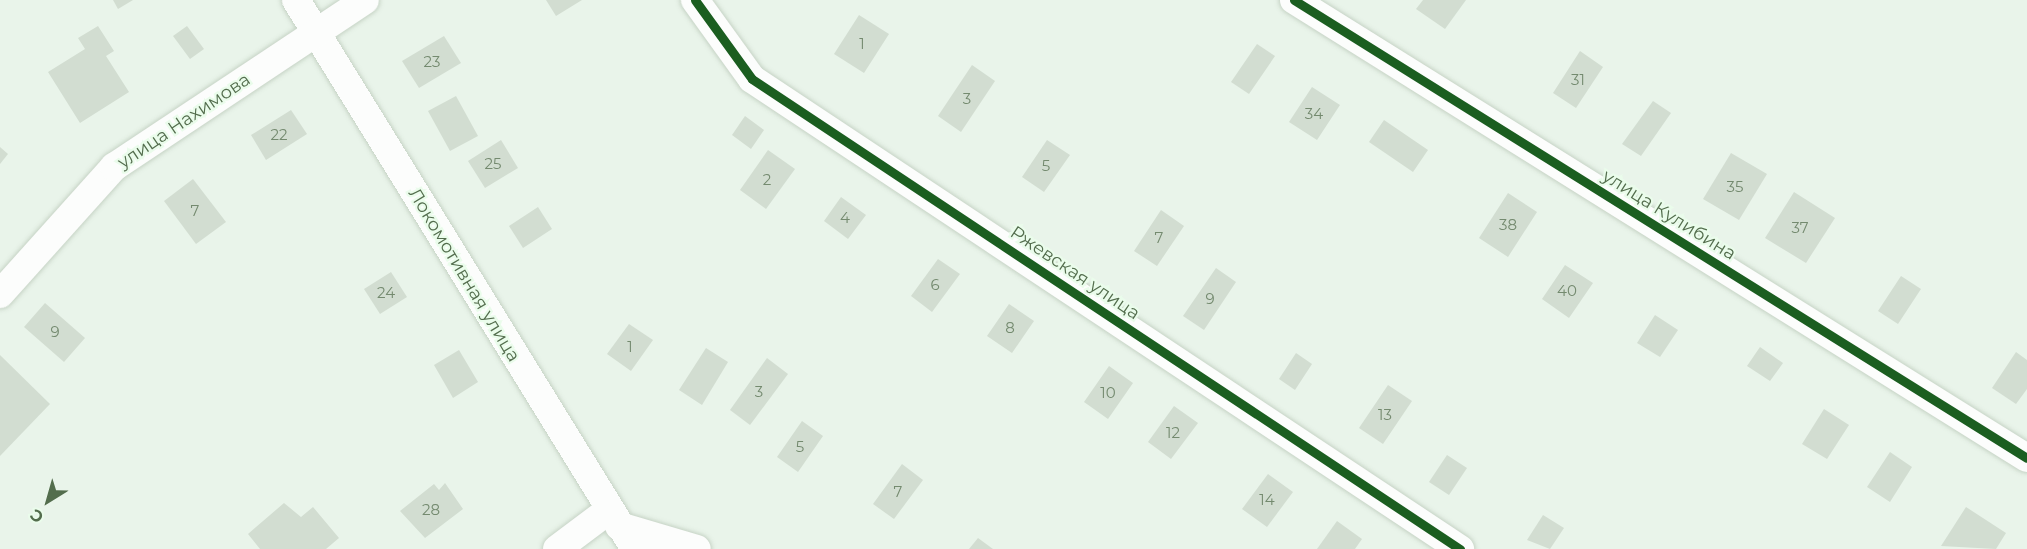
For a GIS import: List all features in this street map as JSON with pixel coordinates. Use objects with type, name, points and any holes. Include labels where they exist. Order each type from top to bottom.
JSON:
[{"type":"street","name":"Локомотивная улица","points":[[296,0],[635,549]]},
{"type":"street","name":"улица Нахимова","points":[[0,294],[114,167],[365,0]]},
{"type":"street","name":"Ржевская улица","points":[[695,0],[752,79],[1460,549]]},
{"type":"street","name":"улица Кулибина","points":[[1294,0],[2027,458]]},
{"type":"street","points":[[557,549],[614,518],[697,549]]},
{"type":"building","points":[[113,0],[133,0],[118,9]]},
{"type":"building","points":[[546,0],[582,0],[556,16]]},
{"type":"building","points":[[1423,0],[1466,0],[1445,29],[1416,9]]},
{"type":"building","points":[[859,15],[889,34],[864,73],[834,54]]},
{"type":"building","points":[[98,26],[114,51],[106,56],[129,92],[80,123],[48,72],[85,49],[78,38]]},
{"type":"building","points":[[187,26],[204,49],[190,59],[173,36]]},
{"type":"building","points":[[444,36],[461,63],[419,88],[402,61]]},
{"type":"building","points":[[1257,44],[1275,56],[1249,94],[1231,82]]},
{"type":"building","points":[[1580,51],[1603,67],[1576,108],[1553,93]]},
{"type":"building","points":[[972,65],[995,81],[961,132],[938,116]]},
{"type":"building","points":[[1312,87],[1340,105],[1317,140],[1289,122]]},
{"type":"building","points":[[456,96],[478,136],[450,151],[428,111]]},
{"type":"building","points":[[1653,101],[1671,113],[1641,156],[1622,144]]},
{"type":"building","points":[[291,110],[307,134],[266,160],[251,135]]},
{"type":"building","points":[[745,116],[764,130],[751,149],[732,135]]},
{"type":"building","points":[[1384,120],[1428,150],[1413,172],[1369,142]]},
{"type":"building","points":[[501,140],[518,168],[485,188],[468,161]]},
{"type":"building","points":[[1047,140],[1070,155],[1044,192],[1022,177]]},
{"type":"building","points":[[0,147],[8,154],[0,164]]},
{"type":"building","points":[[768,150],[795,169],[766,209],[740,190]]},
{"type":"building","points":[[1731,153],[1767,174],[1739,220],[1703,199]]},
{"type":"building","points":[[193,179],[226,222],[196,244],[164,201]]},
{"type":"building","points":[[1794,192],[1835,218],[1806,263],[1765,238]]},
{"type":"building","points":[[1508,193],[1537,212],[1508,257],[1479,238]]},
{"type":"building","points":[[841,197],[866,215],[848,239],[824,221]]},
{"type":"building","points":[[538,207],[552,229],[523,248],[509,226]]},
{"type":"building","points":[[1161,210],[1184,226],[1157,266],[1134,251]]},
{"type":"building","points":[[938,259],[960,274],[932,312],[911,296]]},
{"type":"building","points":[[1565,265],[1593,283],[1569,318],[1542,299]]},
{"type":"building","points":[[1216,268],[1236,282],[1204,330],[1183,316]]},
{"type":"building","points":[[391,272],[407,297],[380,314],[364,289]]},
{"type":"building","points":[[1901,276],[1921,289],[1898,324],[1878,311]]},
{"type":"building","points":[[45,303],[85,338],[64,362],[24,327]]},
{"type":"building","points":[[1009,304],[1034,321],[1012,353],[987,336]]},
{"type":"building","points":[[1655,315],[1678,330],[1660,357],[1637,343]]},
{"type":"building","points":[[629,324],[653,340],[631,371],[607,354]]},
{"type":"building","points":[[1760,347],[1783,363],[1770,381],[1747,366]]},
{"type":"building","points":[[706,348],[728,362],[702,405],[679,390]]},
{"type":"building","points":[[459,350],[478,382],[453,398],[434,365]]},
{"type":"building","points":[[2016,352],[2027,360],[2027,389],[2016,404],[1992,388]]},
{"type":"building","points":[[1296,353],[1312,364],[1295,390],[1279,379]]},
{"type":"building","points":[[0,355],[50,404],[0,456]]},
{"type":"building","points":[[767,358],[788,374],[750,425],[730,410]]},
{"type":"building","points":[[1109,366],[1133,383],[1108,419],[1084,402]]},
{"type":"building","points":[[1388,385],[1412,401],[1383,444],[1359,428]]},
{"type":"building","points":[[1174,406],[1198,423],[1171,459],[1148,442]]},
{"type":"building","points":[[1824,409],[1849,425],[1827,459],[1802,444]]},
{"type":"building","points":[[802,421],[823,436],[798,472],[777,457]]},
{"type":"building","points":[[1890,452],[1912,467],[1890,502],[1867,487]]},
{"type":"building","points":[[1447,455],[1467,468],[1449,495],[1429,482]]},
{"type":"building","points":[[902,464],[923,480],[894,519],[873,504]]},
{"type":"building","points":[[1268,474],[1293,492],[1267,527],[1242,509]]},
{"type":"building","points":[[445,483],[463,509],[425,538],[400,511],[434,484],[439,490]]},
{"type":"building","points":[[284,503],[301,517],[313,507],[339,538],[326,549],[260,549],[248,534]]},
{"type":"building","points":[[1966,507],[2006,533],[1996,549],[1941,546]]},
{"type":"building","points":[[1543,515],[1564,528],[1550,549],[1527,540]]},
{"type":"building","points":[[1337,521],[1362,539],[1355,549],[1317,549]]},
{"type":"building","points":[[978,538],[993,549],[969,549]]},
{"type":"cycle path","points":[[695,0],[752,79],[1460,549]]},
{"type":"cycle path","points":[[1294,0],[2027,458]]}]
